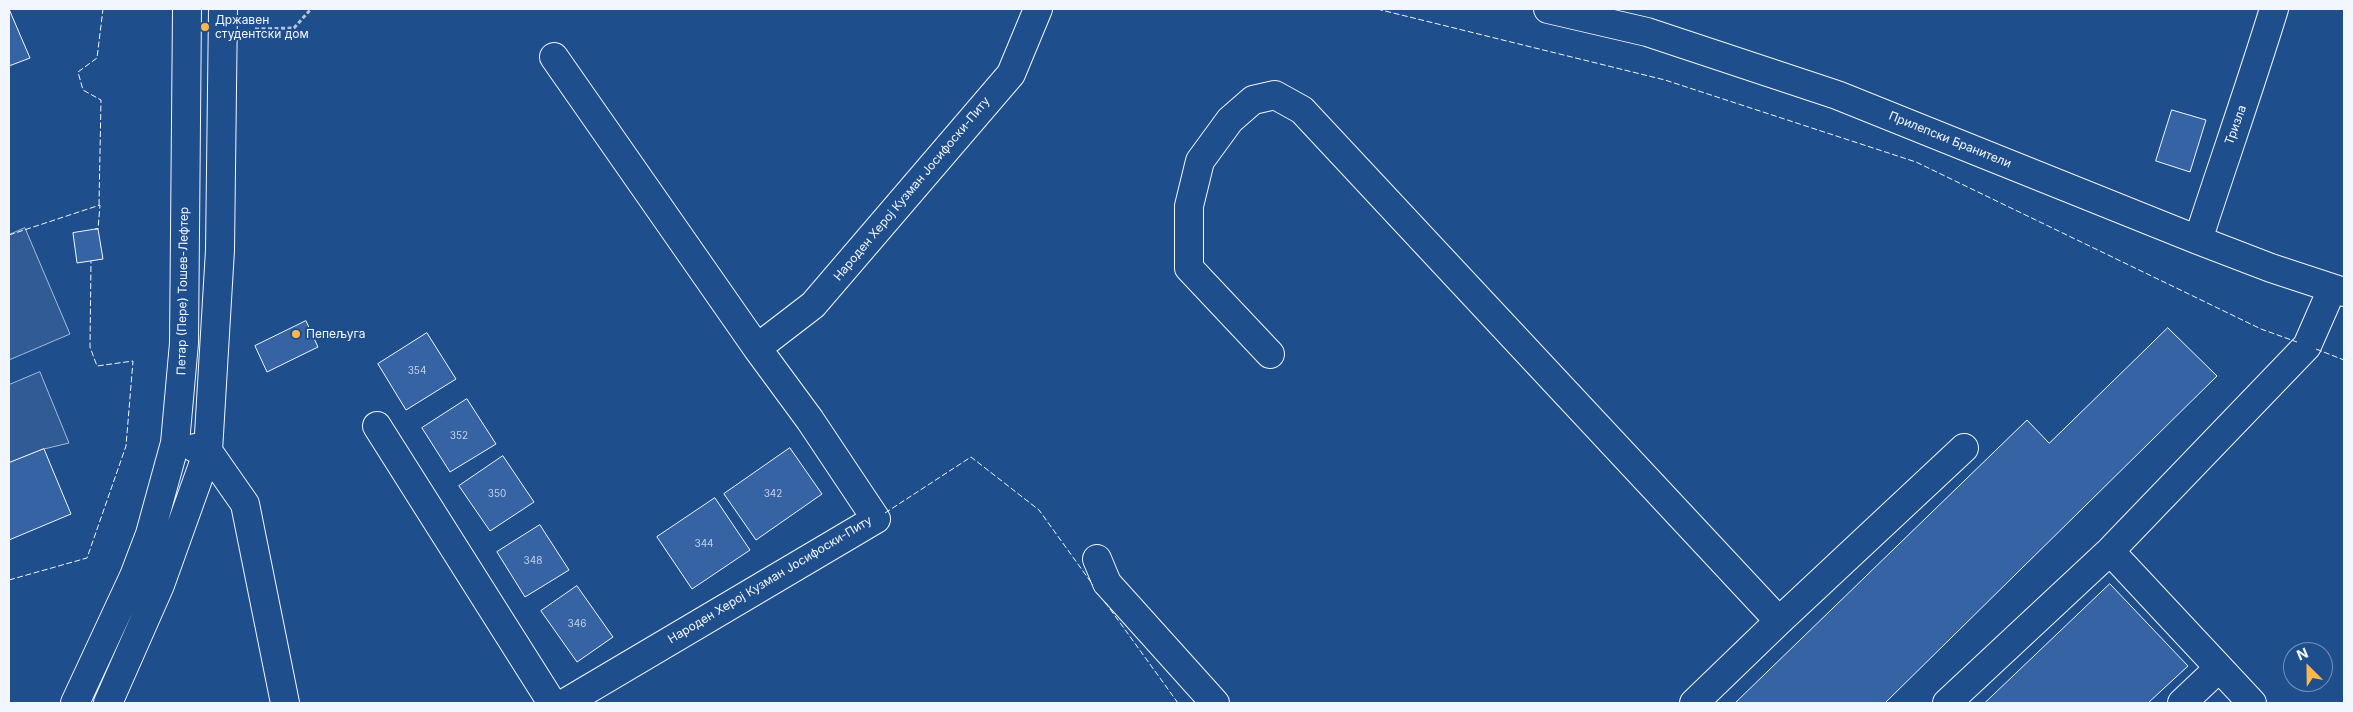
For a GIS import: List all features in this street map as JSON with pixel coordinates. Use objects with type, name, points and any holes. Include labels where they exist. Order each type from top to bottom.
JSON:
[{"type":"street","name":"Петар (Пере) Тошев-Лефтер","points":[[75,703],[134,576],[150,534],[176,443],[184,343],[187,9]]},
{"type":"street","name":"Народен Херој Кузман Јосифоски-Питу","points":[[757,348],[813,305],[1011,74],[1038,9]]},
{"type":"street","name":"Прилепски Бранители","points":[[1548,9],[1647,32],[1837,95],[2198,240],[2338,291]]},
{"type":"street","name":"Тризла","points":[[2198,240],[2274,9]]},
{"type":"street","points":[[108,703],[160,586],[208,451],[220,250],[223,19]]},
{"type":"street","name":"Народен Херој Кузман Јосифоски-Питу","points":[[554,57],[757,348],[810,420],[876,519],[566,703]]},
{"type":"street","points":[[1270,354],[1188,268],[1189,206],[1200,161],[1230,120],[1253,100],[1275,96],[1302,110],[1779,621]]},
{"type":"street","points":[[1946,703],[2110,551],[2307,346],[2338,291]]},
{"type":"street","points":[[377,426],[552,703]]},
{"type":"street","points":[[176,443],[208,451],[245,504],[284,703]]},
{"type":"street","points":[[1694,703],[1964,448]]},
{"type":"street","points":[[2110,551],[2252,703]]},
{"type":"street","points":[[1096,559],[1107,583],[1215,703]]},
{"type":"street","points":[[2182,703],[2219,668]]},
{"type":"path","points":[[223,19],[294,28],[311,9]]},
{"type":"shaded area","points":[[25,228],[70,334],[9,360],[9,235]]},
{"type":"shaded area","points":[[40,372],[69,443],[44,449],[9,463],[9,385]]},
{"type":"building","points":[[9,9],[30,58],[9,66]]},
{"type":"building","points":[[2172,110],[2206,120],[2190,172],[2156,161]]},
{"type":"building","points":[[98,229],[103,259],[77,263],[73,233]]},
{"type":"building","name":"Пепељуга","points":[[306,321],[318,347],[267,372],[255,346]]},
{"type":"building","points":[[2168,328],[2217,376],[1885,703],[1735,703],[2027,420],[2049,443]]},
{"type":"building","points":[[427,333],[456,379],[406,410],[378,364]]},
{"type":"building","points":[[467,399],[496,444],[450,472],[422,428]]},
{"type":"building","points":[[790,448],[822,494],[756,540],[724,494]]},
{"type":"building","points":[[44,449],[71,514],[9,540],[9,463]]},
{"type":"building","points":[[503,456],[534,502],[490,531],[459,486]]},
{"type":"building","points":[[715,498],[750,550],[692,589],[657,537]]},
{"type":"building","points":[[540,525],[569,570],[525,597],[497,552]]},
{"type":"building","points":[[2110,584],[2188,666],[2148,703],[1985,703]]},
{"type":"building","points":[[577,586],[613,637],[577,662],[541,611]]},
{"type":"fence","points":[[99,205],[101,100],[83,90],[78,72],[97,58],[103,9]]},
{"type":"fence","points":[[1377,9],[1665,80],[1916,162],[2261,329],[2297,342]]},
{"type":"fence","points":[[9,235],[100,205],[98,229],[95,229]]},
{"type":"fence","points":[[9,580],[87,558],[126,446],[133,361],[97,366],[90,347],[91,261]]},
{"type":"fence","points":[[2316,349],[2344,360]]},
{"type":"fence","points":[[885,513],[971,457],[1039,510],[1093,585]]},
{"type":"fence","points":[[1105,602],[1178,703]]},
{"type":"place","name":"Државен студентски дом","points":[[205,27]]},
{"type":"place","name":"Пепељуга","points":[[296,334]]}]
